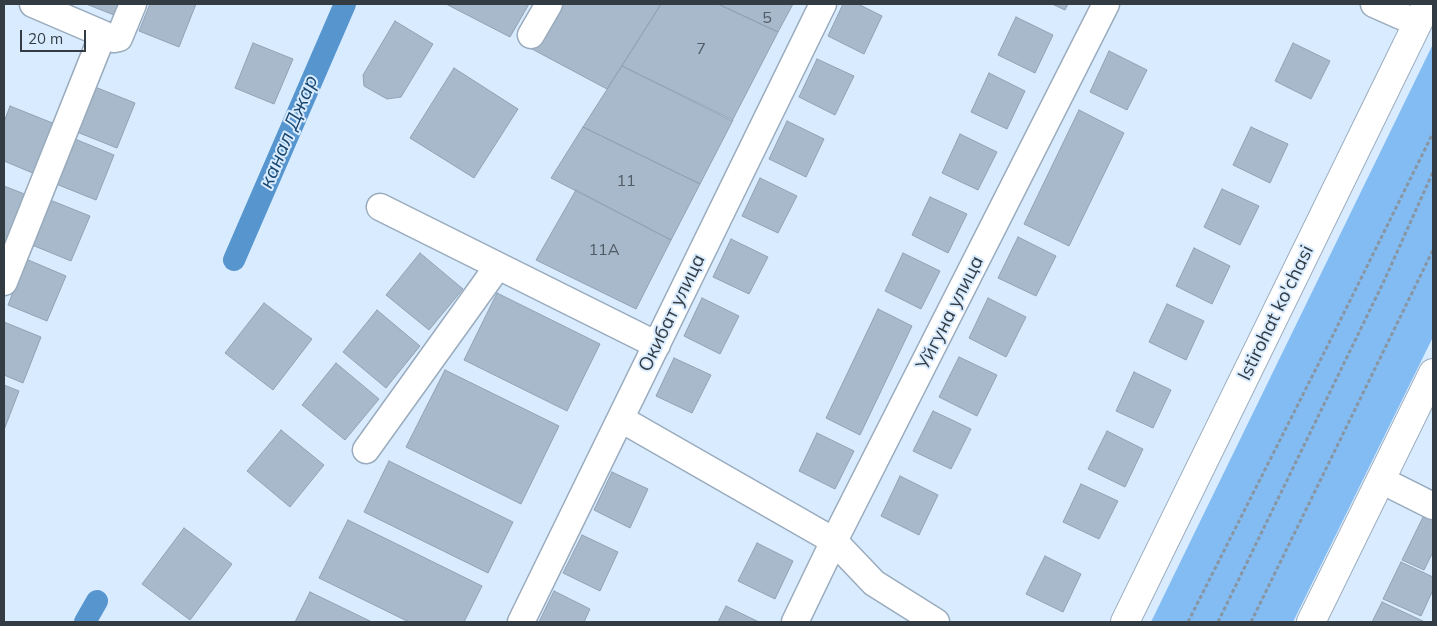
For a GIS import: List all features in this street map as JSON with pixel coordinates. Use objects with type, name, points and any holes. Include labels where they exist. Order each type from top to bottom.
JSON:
[{"type":"main road","name":"Istirohat ko'chasi","points":[[1125,622],[1422,13]]},
{"type":"main road","points":[[1311,622],[1433,373]]},
{"type":"street","points":[[33,4],[114,39],[119,38],[134,4]]},
{"type":"street","points":[[531,35],[549,4]]},
{"type":"street","name":"Окибат улица","points":[[521,622],[823,4]]},
{"type":"street","name":"Уйгуна улица","points":[[795,622],[1106,4]]},
{"type":"street","points":[[1374,4],[1422,13]]},
{"type":"street","points":[[4,282],[102,34]]},
{"type":"street","points":[[380,207],[657,345]]},
{"type":"street","points":[[366,450],[498,266]]},
{"type":"street","points":[[621,419],[834,542],[874,584],[936,622]]},
{"type":"street","points":[[1381,480],[1433,506]]},
{"type":"path","points":[[1188,622],[1332,339],[1433,133]]},
{"type":"path","points":[[1218,622],[1384,281],[1433,172]]},
{"type":"path","points":[[1251,622],[1433,250]]},
{"type":"shaded area","points":[[1433,44],[1433,337],[1293,622],[1151,622]]},
{"type":"building","points":[[86,4],[118,4],[114,15]]},
{"type":"building","points":[[150,4],[196,4],[179,47],[139,31]]},
{"type":"building","points":[[446,4],[529,4],[510,37]]},
{"type":"building","points":[[558,4],[661,4],[607,89],[532,49]]},
{"type":"building","points":[[661,4],[718,4],[778,32],[732,121],[622,66]]},
{"type":"building","points":[[718,4],[793,4],[778,32]]},
{"type":"building","points":[[843,4],[858,4],[882,16],[864,54],[828,36]]},
{"type":"building","points":[[1052,4],[1068,4],[1065,10]]},
{"type":"building","points":[[1016,17],[1053,35],[1035,73],[998,55]]},
{"type":"building","points":[[395,21],[433,44],[401,97],[387,99],[364,86],[363,75]]},
{"type":"building","points":[[253,43],[293,59],[274,104],[235,88]]},
{"type":"building","points":[[1293,43],[1330,61],[1311,99],[1275,81]]},
{"type":"building","points":[[1109,51],[1147,70],[1127,110],[1090,92]]},
{"type":"building","points":[[817,59],[854,76],[835,115],[799,97]]},
{"type":"building","points":[[622,66],[733,120],[700,184],[583,127]]},
{"type":"building","points":[[454,68],[518,109],[474,178],[410,138]]},
{"type":"building","points":[[989,73],[1025,91],[1007,129],[971,112]]},
{"type":"building","points":[[95,87],[135,103],[117,148],[77,132]]},
{"type":"building","points":[[10,106],[55,124],[35,174],[4,161],[4,122]]},
{"type":"building","points":[[1079,110],[1124,133],[1069,246],[1024,224]]},
{"type":"building","points":[[787,121],[824,139],[806,177],[769,159]]},
{"type":"building","points":[[583,127],[700,184],[671,240],[551,178]]},
{"type":"building","points":[[1251,127],[1288,144],[1270,183],[1233,165]]},
{"type":"building","points":[[960,134],[997,152],[978,190],[942,173]]},
{"type":"building","points":[[75,139],[114,155],[96,200],[56,184]]},
{"type":"building","points":[[760,178],[797,196],[778,233],[742,216]]},
{"type":"building","points":[[4,186],[27,195],[6,245],[4,244]]},
{"type":"building","points":[[1222,189],[1259,206],[1240,245],[1204,227]]},
{"type":"building","points":[[576,190],[671,240],[636,309],[536,260]]},
{"type":"building","points":[[930,197],[967,214],[948,253],[912,235]]},
{"type":"building","points":[[50,200],[90,216],[71,261],[32,245]]},
{"type":"building","points":[[1018,237],[1056,256],[1036,296],[998,278]]},
{"type":"building","points":[[731,239],[768,257],[749,294],[713,277]]},
{"type":"building","points":[[1194,248],[1230,266],[1212,304],[1176,286]]},
{"type":"building","points":[[420,253],[463,289],[429,330],[386,295]]},
{"type":"building","points":[[903,253],[940,271],[921,309],[885,291]]},
{"type":"building","points":[[26,259],[66,276],[47,321],[8,305]]},
{"type":"building","points":[[497,293],[600,344],[567,411],[464,360]]},
{"type":"building","points":[[702,298],[739,316],[720,354],[684,336]]},
{"type":"building","points":[[988,298],[1026,317],[1006,357],[969,338]]},
{"type":"building","points":[[264,303],[312,339],[273,390],[225,353]]},
{"type":"building","points":[[1167,304],[1204,321],[1186,360],[1149,342]]},
{"type":"building","points":[[878,309],[912,326],[860,435],[826,418]]},
{"type":"building","points":[[377,310],[420,346],[386,388],[343,352]]},
{"type":"building","points":[[4,322],[41,337],[23,383],[4,375]]},
{"type":"building","points":[[959,357],[997,375],[977,416],[939,397]]},
{"type":"building","points":[[674,358],[711,375],[692,413],[656,396]]},
{"type":"building","points":[[336,363],[379,399],[345,440],[302,405]]},
{"type":"building","points":[[445,370],[559,426],[521,504],[406,447]]},
{"type":"building","points":[[1134,372],[1171,390],[1153,428],[1116,411]]},
{"type":"building","points":[[4,385],[19,391],[4,430]]},
{"type":"building","points":[[933,411],[971,429],[951,469],[913,451]]},
{"type":"building","points":[[281,430],[324,465],[290,507],[247,471]]},
{"type":"building","points":[[1107,431],[1143,449],[1125,487],[1088,469]]},
{"type":"building","points":[[817,433],[854,451],[835,489],[799,471]]},
{"type":"building","points":[[389,461],[513,522],[488,573],[364,512]]},
{"type":"building","points":[[612,472],[648,489],[630,528],[594,510]]},
{"type":"building","points":[[900,476],[938,495],[919,535],[881,516]]},
{"type":"building","points":[[1081,484],[1118,501],[1099,539],[1063,522]]},
{"type":"building","points":[[1424,515],[1433,520],[1433,552],[1424,570],[1402,560]]},
{"type":"building","points":[[348,520],[482,586],[464,622],[409,622],[319,578]]},
{"type":"building","points":[[184,528],[232,564],[190,620],[142,584]]},
{"type":"building","points":[[582,535],[618,552],[600,591],[563,573]]},
{"type":"building","points":[[757,543],[793,561],[775,599],[738,581]]},
{"type":"building","points":[[1045,556],[1081,574],[1063,612],[1026,594]]},
{"type":"building","points":[[1401,562],[1433,577],[1433,590],[1421,616],[1383,599]]},
{"type":"building","points":[[554,591],[590,609],[584,622],[539,622]]},
{"type":"building","points":[[310,592],[372,622],[295,622]]},
{"type":"building","points":[[1382,602],[1425,622],[1372,622]]},
{"type":"building","points":[[726,606],[759,622],[718,622]]},
{"type":"waterway","name":"канал Джар","points":[[234,260],[345,4]]},
{"type":"waterway","name":"канал Джар","points":[[85,622],[97,601]]}]
